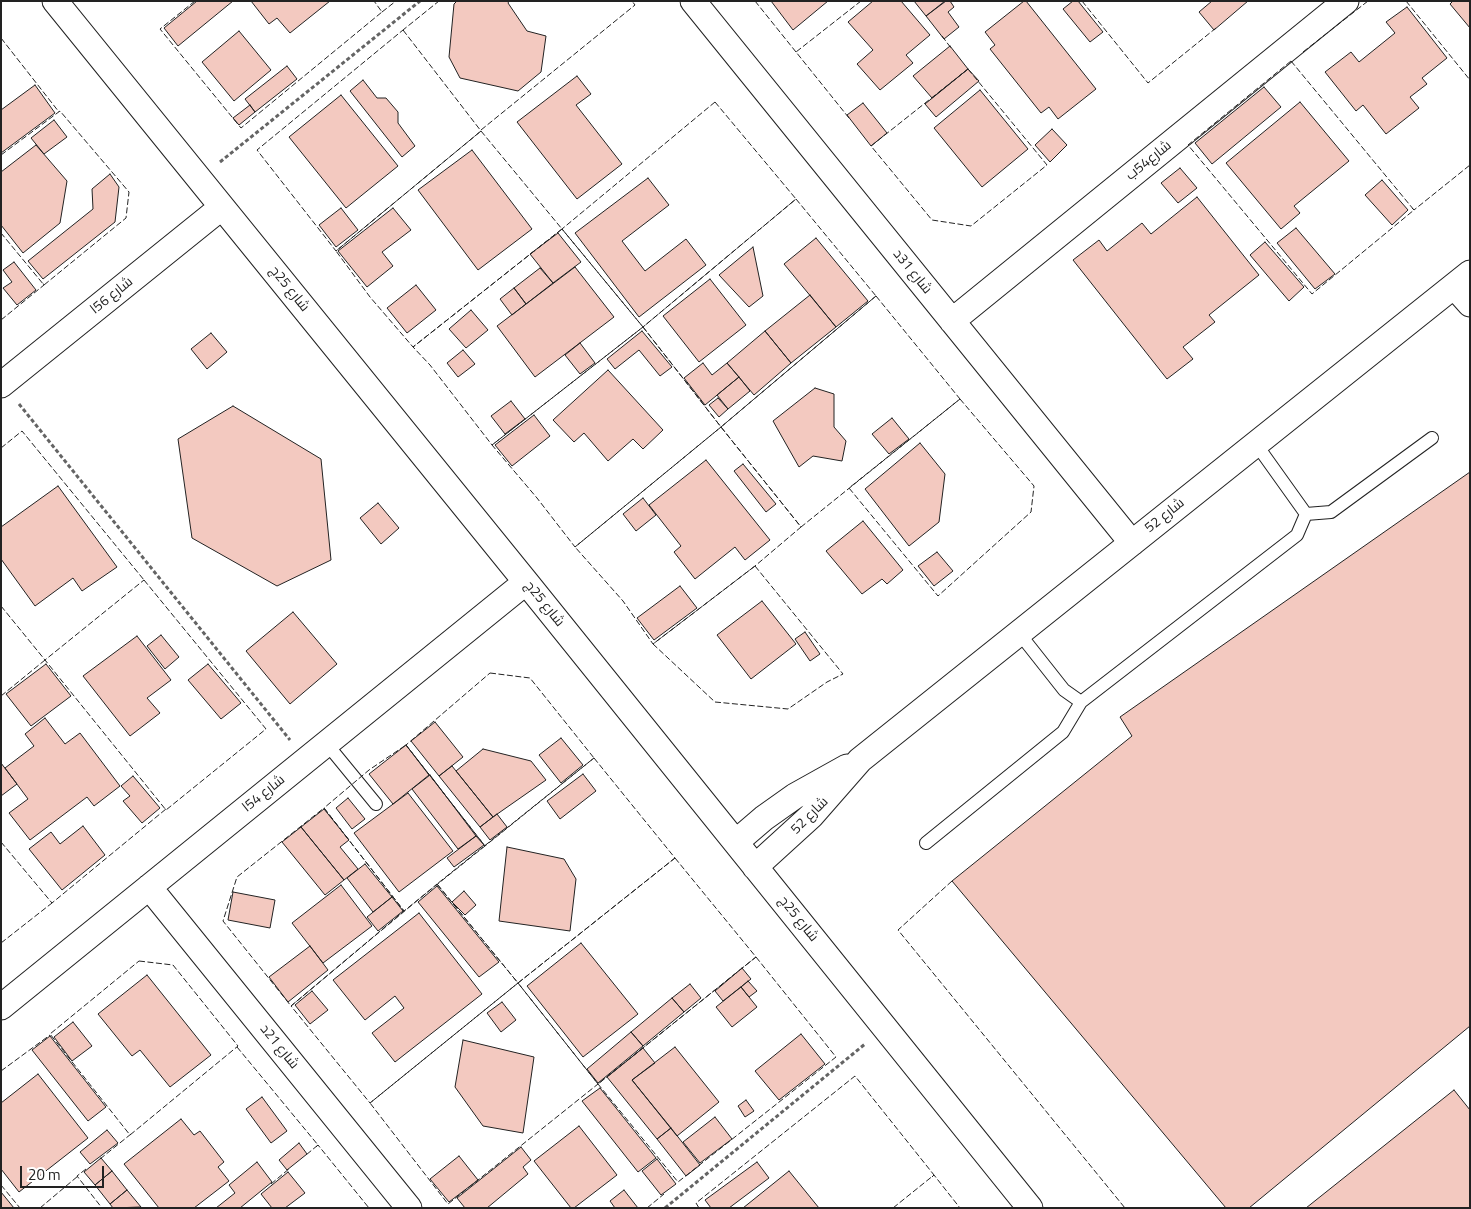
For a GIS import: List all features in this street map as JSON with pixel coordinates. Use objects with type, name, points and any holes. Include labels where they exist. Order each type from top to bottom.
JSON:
[{"type":"street","name":"شارع 25ج","points":[[55,1],[1030,1208]]},
{"type":"street","name":"شارع 31د","points":[[693,1],[1132,543]]},
{"type":"street","name":"شارع54ب","points":[[952,321],[1346,1]]},
{"type":"street","name":"شارع 56ا","points":[[2,385],[222,207]]},
{"type":"street","points":[[1462,279],[1470,304]]},
{"type":"street","name":"شارع 52","points":[[755,867],[810,816],[860,760],[1462,279]]},
{"type":"street","name":"شارع 54ا","points":[[1,1007],[526,582]]},
{"type":"street","name":"شارع 52","points":[[736,842],[795,796],[860,760]]},
{"type":"street","name":"شارع 21د","points":[[148,887],[409,1208]]},
{"type":"lane","points":[[1306,514],[1331,512],[1432,438]]},
{"type":"lane","points":[[1256,444],[1306,514]]},
{"type":"lane","points":[[926,843],[1063,732],[1082,702],[1297,535],[1306,514]]},
{"type":"lane","points":[[1019,632],[1064,690],[1082,702]]},
{"type":"lane","points":[[326,744],[376,804]]},
{"type":"path","points":[[199,179],[420,1]]},
{"type":"path","points":[[2,385],[306,760]]},
{"type":"path","points":[[665,1208],[885,1028]]},
{"type":"building","points":[[197,1],[233,1],[178,46],[164,28]]},
{"type":"building","points":[[251,1],[330,1],[290,33],[277,18],[269,24]]},
{"type":"building","points":[[457,1],[509,1],[508,3],[527,31],[546,36],[541,72],[518,91],[460,78],[449,57],[454,4]]},
{"type":"building","points":[[771,1],[828,1],[793,30]]},
{"type":"building","points":[[873,1],[901,1],[930,35],[906,55],[913,63],[880,90],[857,64],[873,50],[848,22]]},
{"type":"building","points":[[914,1],[946,1],[926,16]]},
{"type":"building","points":[[945,1],[950,1],[954,7],[948,12],[959,27],[944,39],[926,16]]},
{"type":"building","points":[[1026,1],[1096,89],[1058,119],[1049,107],[1041,113],[990,49],[995,45],[985,32]]},
{"type":"building","points":[[1073,1],[1078,1],[1103,32],[1090,42],[1063,9]]},
{"type":"building","points":[[1212,1],[1248,1],[1214,30],[1199,12]]},
{"type":"building","points":[[1453,1],[1470,1],[1470,28],[1450,4]]},
{"type":"building","points":[[1407,7],[1447,58],[1422,78],[1427,84],[1410,97],[1419,108],[1386,134],[1363,105],[1356,111],[1325,72],[1351,52],[1359,62],[1395,33],[1386,22]]},
{"type":"building","points":[[239,31],[271,70],[234,101],[202,62]]},
{"type":"building","points":[[950,46],[968,69],[932,98],[913,76]]},
{"type":"building","points":[[287,66],[297,79],[255,112],[245,99]]},
{"type":"building","points":[[968,69],[979,81],[936,117],[925,104]]},
{"type":"building","points":[[577,76],[591,94],[576,105],[622,164],[577,199],[517,122]]},
{"type":"building","points":[[363,80],[377,98],[386,98],[398,112],[398,123],[415,146],[402,157],[350,91]]},
{"type":"building","points":[[35,85],[55,113],[1,153],[1,110]]},
{"type":"building","points":[[1264,87],[1281,107],[1212,164],[1195,143]]},
{"type":"building","points":[[980,90],[1028,149],[982,187],[934,128]]},
{"type":"building","points":[[341,95],[398,166],[346,208],[289,137]]},
{"type":"building","points":[[1300,102],[1349,161],[1294,206],[1300,213],[1281,229],[1226,163]]},
{"type":"building","points":[[863,103],[887,133],[871,146],[847,115]]},
{"type":"building","points":[[250,105],[255,112],[239,125],[233,118]]},
{"type":"building","points":[[54,120],[67,137],[44,154],[31,138]]},
{"type":"building","points":[[1052,129],[1067,145],[1050,162],[1035,145]]},
{"type":"building","points":[[36,145],[67,181],[60,223],[23,253],[1,225],[1,172]]},
{"type":"building","points":[[472,150],[532,229],[478,270],[418,190]]},
{"type":"building","points":[[1180,168],[1197,188],[1178,203],[1161,183]]},
{"type":"building","points":[[110,174],[119,187],[115,222],[43,279],[28,261],[93,209],[92,189]]},
{"type":"building","points":[[648,178],[669,205],[622,241],[645,271],[686,239],[706,265],[639,317],[575,233]]},
{"type":"building","points":[[1382,180],[1408,210],[1392,225],[1365,195]]},
{"type":"building","points":[[1197,197],[1259,275],[1209,315],[1215,322],[1183,347],[1193,359],[1167,379],[1073,260],[1099,240],[1107,251],[1142,223],[1151,234]]},
{"type":"building","points":[[341,208],[358,230],[336,247],[319,225]]},
{"type":"building","points":[[393,208],[411,230],[382,252],[393,266],[367,287],[338,251]]},
{"type":"building","points":[[1296,228],[1335,274],[1315,289],[1277,243]]},
{"type":"building","points":[[558,233],[581,262],[553,283],[530,254]]},
{"type":"building","points":[[816,238],[868,301],[836,327],[784,264]]},
{"type":"building","points":[[1265,242],[1304,287],[1289,301],[1250,255]]},
{"type":"building","points":[[753,247],[763,296],[749,307],[719,275]]},
{"type":"building","points":[[14,262],[36,290],[17,305],[3,288],[12,282],[3,270]]},
{"type":"building","points":[[575,267],[614,317],[535,377],[497,326]]},
{"type":"building","points":[[540,268],[553,283],[526,304],[514,288]]},
{"type":"building","points":[[710,279],[746,325],[699,362],[663,316]]},
{"type":"building","points":[[416,285],[436,310],[407,333],[387,308]]},
{"type":"building","points":[[514,288],[526,304],[512,315],[500,299]]},
{"type":"building","points":[[810,295],[836,327],[791,363],[765,331]]},
{"type":"building","points":[[471,310],[488,330],[466,348],[449,329]]},
{"type":"building","points":[[642,331],[672,367],[660,376],[639,350],[615,369],[607,359]]},
{"type":"building","points":[[765,331],[791,363],[754,395],[727,363]]},
{"type":"building","points":[[211,333],[227,352],[207,369],[191,349]]},
{"type":"building","points":[[580,343],[595,363],[580,374],[565,355]]},
{"type":"building","points":[[463,350],[475,364],[458,377],[447,363]]},
{"type":"building","points":[[703,363],[712,375],[727,363],[739,377],[705,405],[684,378]]},
{"type":"building","points":[[608,370],[663,430],[643,449],[633,439],[608,461],[584,433],[574,442],[553,420]]},
{"type":"building","points":[[739,377],[750,391],[728,409],[717,395]]},
{"type":"building","points":[[815,388],[834,394],[834,427],[846,441],[842,461],[813,456],[799,467],[773,421]]},
{"type":"building","points":[[718,398],[728,409],[719,417],[709,405]]},
{"type":"building","points":[[511,401],[525,419],[505,434],[491,416]]},
{"type":"building","points":[[233,406],[321,459],[331,560],[277,586],[192,538],[178,439]]},
{"type":"building","points":[[534,415],[550,436],[512,466],[495,445]]},
{"type":"building","points":[[892,418],[909,439],[889,454],[872,434]]},
{"type":"building","points":[[920,443],[945,474],[939,522],[909,546],[865,489]]},
{"type":"building","points":[[706,460],[770,540],[745,560],[735,547],[695,579],[674,552],[681,546],[649,505]]},
{"type":"building","points":[[743,464],[776,504],[766,512],[734,471]]},
{"type":"building","points":[[1470,472],[1470,1026],[1249,1208],[1226,1208],[952,881],[1132,736],[1120,717]]},
{"type":"building","points":[[58,486],[117,567],[82,591],[73,578],[35,606],[1,559],[1,527]]},
{"type":"building","points":[[643,498],[656,515],[636,531],[623,514]]},
{"type":"building","points":[[378,503],[399,528],[381,544],[360,518]]},
{"type":"building","points":[[863,521],[903,570],[887,584],[882,579],[862,594],[826,551]]},
{"type":"building","points":[[937,552],[953,571],[934,586],[918,566]]},
{"type":"building","points":[[680,586],[697,608],[654,640],[637,618]]},
{"type":"building","points":[[762,601],[796,644],[751,679],[717,635]]},
{"type":"building","points":[[293,612],[337,664],[290,704],[246,651]]},
{"type":"building","points":[[805,632],[820,654],[810,661],[795,639]]},
{"type":"building","points":[[161,635],[179,657],[165,669],[147,646]]},
{"type":"building","points":[[137,636],[171,680],[147,698],[160,713],[130,736],[83,676]]},
{"type":"building","points":[[46,664],[71,696],[31,726],[6,694]]},
{"type":"building","points":[[208,664],[241,703],[221,719],[188,680]]},
{"type":"building","points":[[45,718],[65,744],[80,733],[120,786],[94,806],[87,797],[30,840],[9,813],[28,799],[5,768],[34,746],[25,734]]},
{"type":"building","points":[[435,722],[463,757],[439,776],[411,741]]},
{"type":"building","points":[[561,738],[583,765],[561,783],[539,755]]},
{"type":"building","points":[[406,745],[429,775],[393,804],[369,774]]},
{"type":"building","points":[[483,749],[531,761],[546,780],[493,817],[456,771]]},
{"type":"building","points":[[1,763],[17,784],[1,796]]},
{"type":"building","points":[[452,766],[493,817],[480,827],[439,776]]},
{"type":"building","points":[[583,774],[596,791],[560,819],[547,801]]},
{"type":"building","points":[[430,775],[476,836],[458,849],[412,789]]},
{"type":"building","points":[[133,776],[160,808],[142,823],[123,801],[130,796],[121,786]]},
{"type":"building","points":[[408,793],[453,851],[399,892],[354,833]]},
{"type":"building","points":[[348,798],[365,819],[352,829],[336,808]]},
{"type":"building","points":[[324,809],[349,840],[340,847],[358,869],[344,880],[301,827]]},
{"type":"building","points":[[497,814],[507,827],[490,840],[480,827]]},
{"type":"building","points":[[83,826],[105,855],[62,890],[29,849],[51,832],[60,844]]},
{"type":"building","points":[[301,827],[344,880],[325,895],[282,842]]},
{"type":"building","points":[[476,836],[484,845],[454,867],[447,858]]},
{"type":"building","points":[[507,847],[564,859],[576,879],[570,931],[499,921]]},
{"type":"building","points":[[365,864],[392,897],[373,912],[347,878]]},
{"type":"building","points":[[341,885],[372,926],[323,963],[292,923]]},
{"type":"building","points":[[437,886],[499,962],[479,977],[418,902]]},
{"type":"building","points":[[464,891],[476,905],[465,915],[452,902]]},
{"type":"building","points":[[233,892],[275,900],[270,928],[228,920]]},
{"type":"building","points":[[392,897],[403,911],[378,931],[367,917]]},
{"type":"building","points":[[419,913],[482,994],[395,1062],[372,1033],[404,1008],[395,996],[365,1020],[333,980]]},
{"type":"building","points":[[581,943],[638,1014],[583,1057],[527,986]]},
{"type":"building","points":[[310,946],[328,970],[288,1002],[269,977]]},
{"type":"building","points":[[742,968],[751,979],[723,1001],[715,991]]},
{"type":"building","points":[[147,975],[211,1055],[170,1087],[140,1050],[132,1056],[98,1014]]},
{"type":"building","points":[[748,981],[757,991],[749,997],[741,987]]},
{"type":"building","points":[[690,984],[701,998],[684,1012],[672,998]]},
{"type":"building","points":[[741,987],[757,1007],[732,1027],[716,1007]]},
{"type":"building","points":[[312,991],[328,1010],[310,1024],[295,1005]]},
{"type":"building","points":[[672,998],[684,1012],[643,1046],[631,1032]]},
{"type":"building","points":[[502,1002],[516,1020],[501,1032],[487,1013]]},
{"type":"building","points":[[73,1022],[92,1046],[72,1061],[54,1037]]},
{"type":"building","points":[[631,1032],[643,1046],[598,1083],[587,1069]]},
{"type":"building","points":[[801,1034],[825,1064],[779,1100],[755,1071]]},
{"type":"building","points":[[50,1036],[106,1107],[88,1121],[32,1050]]},
{"type":"building","points":[[463,1040],[534,1057],[523,1133],[483,1126],[455,1087]]},
{"type":"building","points":[[675,1047],[719,1102],[677,1136],[632,1080]]},
{"type":"building","points":[[643,1048],[655,1063],[632,1080],[671,1128],[657,1139],[607,1077]]},
{"type":"building","points":[[38,1074],[88,1138],[19,1192],[1,1169],[1,1103]]},
{"type":"building","points":[[600,1088],[656,1158],[638,1172],[582,1101]]},
{"type":"building","points":[[1454,1090],[1470,1110],[1470,1208],[1306,1208]]},
{"type":"building","points":[[262,1097],[287,1131],[271,1143],[246,1109]]},
{"type":"building","points":[[746,1100],[754,1111],[745,1117],[738,1106]]},
{"type":"building","points":[[715,1117],[732,1139],[700,1163],[683,1142]]},
{"type":"building","points":[[181,1119],[194,1135],[200,1131],[224,1162],[218,1167],[229,1181],[194,1208],[159,1208],[124,1164]]},
{"type":"building","points":[[579,1126],[617,1175],[574,1208],[571,1208],[534,1161]]},
{"type":"building","points":[[671,1128],[700,1165],[686,1176],[657,1139]]},
{"type":"building","points":[[107,1130],[118,1143],[90,1164],[80,1152]]},
{"type":"building","points":[[299,1143],[307,1154],[287,1170],[279,1160]]},
{"type":"building","points":[[521,1147],[531,1160],[523,1167],[528,1174],[487,1208],[465,1208],[457,1198]]},
{"type":"building","points":[[459,1156],[478,1180],[449,1202],[430,1179]]},
{"type":"building","points":[[101,1158],[112,1171],[95,1185],[84,1172]]},
{"type":"building","points":[[657,1159],[676,1184],[661,1195],[642,1171]]},
{"type":"building","points":[[257,1162],[272,1182],[240,1208],[216,1208],[235,1193],[229,1185]]},
{"type":"building","points":[[757,1162],[769,1178],[729,1208],[711,1208],[705,1200]]},
{"type":"building","points":[[112,1171],[127,1190],[110,1204],[95,1185]]},
{"type":"building","points":[[789,1171],[819,1208],[743,1208]]},
{"type":"building","points":[[288,1172],[305,1193],[285,1208],[272,1208],[261,1194]]},
{"type":"building","points":[[127,1190],[141,1207],[113,1208],[110,1204]]},
{"type":"building","points":[[624,1190],[638,1208],[615,1208],[610,1201]]},
{"type":"building","points":[[1,1192],[14,1208],[1,1208]]},
{"type":"fence","points":[[195,1],[160,29],[241,128],[382,12],[374,1]]},
{"type":"fence","points":[[382,12],[396,1]]},
{"type":"fence","points":[[404,31],[439,1]]},
{"type":"fence","points":[[481,130],[635,5],[632,1]]},
{"type":"fence","points":[[755,1],[796,52],[798,51]]},
{"type":"fence","points":[[849,118],[796,52],[861,1]]},
{"type":"fence","points":[[1082,1],[1148,83],[1216,28]]},
{"type":"fence","points":[[1303,52],[1368,1]]},
{"type":"fence","points":[[1406,1],[1470,80]]},
{"type":"fence","points":[[403,30],[481,131],[336,251],[257,150],[403,30]]},
{"type":"fence","points":[[942,36],[951,48]]},
{"type":"fence","points":[[1,38],[59,112]]},
{"type":"fence","points":[[1291,61],[1414,210],[1312,294],[1188,145],[1291,61]]},
{"type":"fence","points":[[968,69],[1047,165],[971,226],[932,220],[871,146],[968,69]]},
{"type":"fence","points":[[715,102],[796,199],[643,327],[562,229],[715,102]]},
{"type":"fence","points":[[1,155],[60,111],[129,192],[126,218],[44,285],[1,233]]},
{"type":"fence","points":[[481,131],[562,229],[413,347],[370,297],[336,251],[481,131]]},
{"type":"fence","points":[[1412,208],[1414,210],[1470,165]]},
{"type":"fence","points":[[796,199],[876,296],[721,427],[643,327],[796,199]]},
{"type":"fence","points":[[562,229],[643,327],[492,445],[430,365],[413,347],[562,229]]},
{"type":"fence","points":[[1,320],[44,285],[43,283]]},
{"type":"fence","points":[[876,296],[960,399],[801,527],[721,427],[876,296]]},
{"type":"fence","points":[[643,327],[721,427],[575,547],[492,445],[643,327]]},
{"type":"fence","points":[[960,399],[1034,486],[1031,512],[938,596],[849,488],[960,399]]},
{"type":"fence","points":[[721,427],[801,527],[755,566],[653,644],[623,601],[575,547],[721,427]]},
{"type":"fence","points":[[1,448],[22,431],[143,581]]},
{"type":"fence","points":[[755,566],[843,674],[827,682],[788,709],[715,702],[653,644],[755,566]]},
{"type":"fence","points":[[144,580],[266,729],[166,810],[45,660],[144,580]]},
{"type":"fence","points":[[1,606],[45,660]]},
{"type":"fence","points":[[1,696],[45,660],[47,662]]},
{"type":"fence","points":[[490,673],[530,678],[594,758],[485,846],[406,745],[490,673]]},
{"type":"fence","points":[[406,745],[485,846],[404,911],[324,808],[369,770],[406,745]]},
{"type":"fence","points":[[594,758],[675,858],[518,983],[437,884],[594,758]]},
{"type":"fence","points":[[324,808],[404,911],[291,1006],[223,921],[237,877],[324,808]]},
{"type":"fence","points":[[1,842],[52,903],[166,809]]},
{"type":"fence","points":[[675,858],[756,957],[598,1084],[518,983],[675,858]]},
{"type":"fence","points":[[952,881],[898,930],[1125,1208]]},
{"type":"fence","points":[[437,884],[518,983],[370,1103],[291,1006],[437,884]]},
{"type":"fence","points":[[1,943],[52,903],[50,902]]},
{"type":"fence","points":[[756,957],[836,1057],[678,1182],[598,1084],[756,957]]},
{"type":"fence","points":[[139,961],[173,965],[238,1046],[130,1135],[50,1034],[139,961]]},
{"type":"fence","points":[[518,983],[598,1084],[448,1204],[370,1103],[518,983]]},
{"type":"fence","points":[[1,1071],[50,1035]]},
{"type":"fence","points":[[237,1047],[318,1145],[306,1155]]},
{"type":"fence","points":[[699,1208],[696,1203],[855,1076],[934,1175],[893,1208]]},
{"type":"fence","points":[[100,1159],[131,1134]]},
{"type":"fence","points":[[316,1147],[318,1145],[369,1208]]},
{"type":"fence","points":[[271,1184],[290,1168]]},
{"type":"fence","points":[[86,1169],[77,1176],[102,1208]]},
{"type":"fence","points":[[932,1177],[934,1175],[960,1208]]},
{"type":"fence","points":[[40,1208],[78,1176]]},
{"type":"fence","points":[[1,1185],[20,1208]]},
{"type":"fence","points":[[647,1208],[664,1194]]}]
